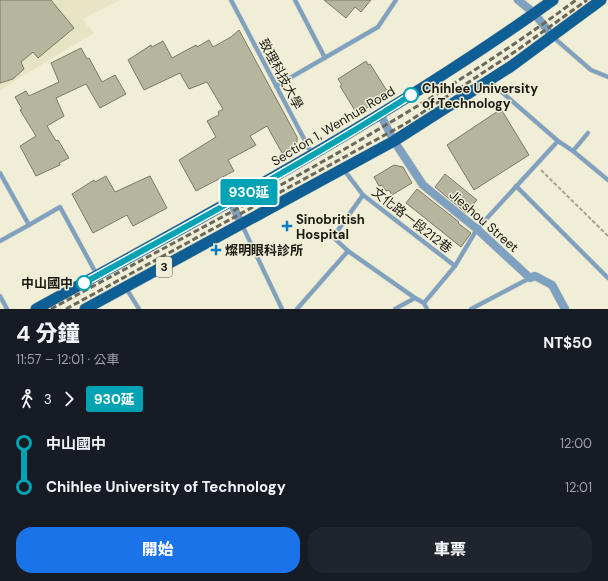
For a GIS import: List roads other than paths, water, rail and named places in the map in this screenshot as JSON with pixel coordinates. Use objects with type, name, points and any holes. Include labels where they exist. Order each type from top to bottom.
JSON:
[{"type":"main road","name":"Section 1, Wenhua Road","points":[[36,309],[231,202],[313,155],[488,46],[553,0]]},
{"type":"main road","name":"3","points":[[86,309],[344,170],[394,141],[489,81],[553,37],[601,0]]},
{"type":"street","points":[[518,0],[534,13],[553,37]]},
{"type":"street","name":"Jieshou Street","points":[[380,114],[394,141],[423,185],[478,229],[530,278],[535,276],[552,285],[565,309]]},
{"type":"street","points":[[231,202],[242,225]]},
{"type":"lane","points":[[295,0],[325,58]]},
{"type":"lane","points":[[276,86],[378,26],[396,0]]},
{"type":"lane","name":"致理科技大學","points":[[232,1],[313,155]]},
{"type":"lane","points":[[553,37],[591,70],[608,77]]},
{"type":"lane","points":[[489,81],[558,141],[573,151],[608,180]]},
{"type":"lane","points":[[573,151],[588,133]]},
{"type":"lane","points":[[424,303],[455,266],[478,229],[558,141]]},
{"type":"lane","name":"文化路一段212巷","points":[[344,170],[363,195],[455,266]]},
{"type":"lane","points":[[0,173],[29,225]]},
{"type":"lane","points":[[516,186],[608,278]]},
{"type":"lane","points":[[363,195],[333,237],[348,250],[424,303],[427,309]]},
{"type":"lane","points":[[0,240],[60,207],[98,275]]},
{"type":"lane","points":[[242,225],[282,309]]},
{"type":"lane","points":[[297,309],[348,250]]},
{"type":"lane","points":[[471,309],[530,278]]},
{"type":"lane","points":[[126,287],[139,309]]},
{"type":"lane","points":[[0,296],[8,309]]},
{"type":"lane","points":[[395,309],[415,298]]},
{"type":"railway","points":[[51,309],[319,164],[450,86],[514,44],[576,0]]},
{"type":"railway","points":[[66,309],[405,124],[516,51],[587,0]]},
{"type":"place","name":"Chihlee University of Technology","points":[[411,95]]},
{"type":"place","name":"Sinobritish Hospital","points":[[287,226]]},
{"type":"place","name":"燦明眼科診所","points":[[216,250]]},
{"type":"place","name":"中山國中","points":[[84,283]]}]
